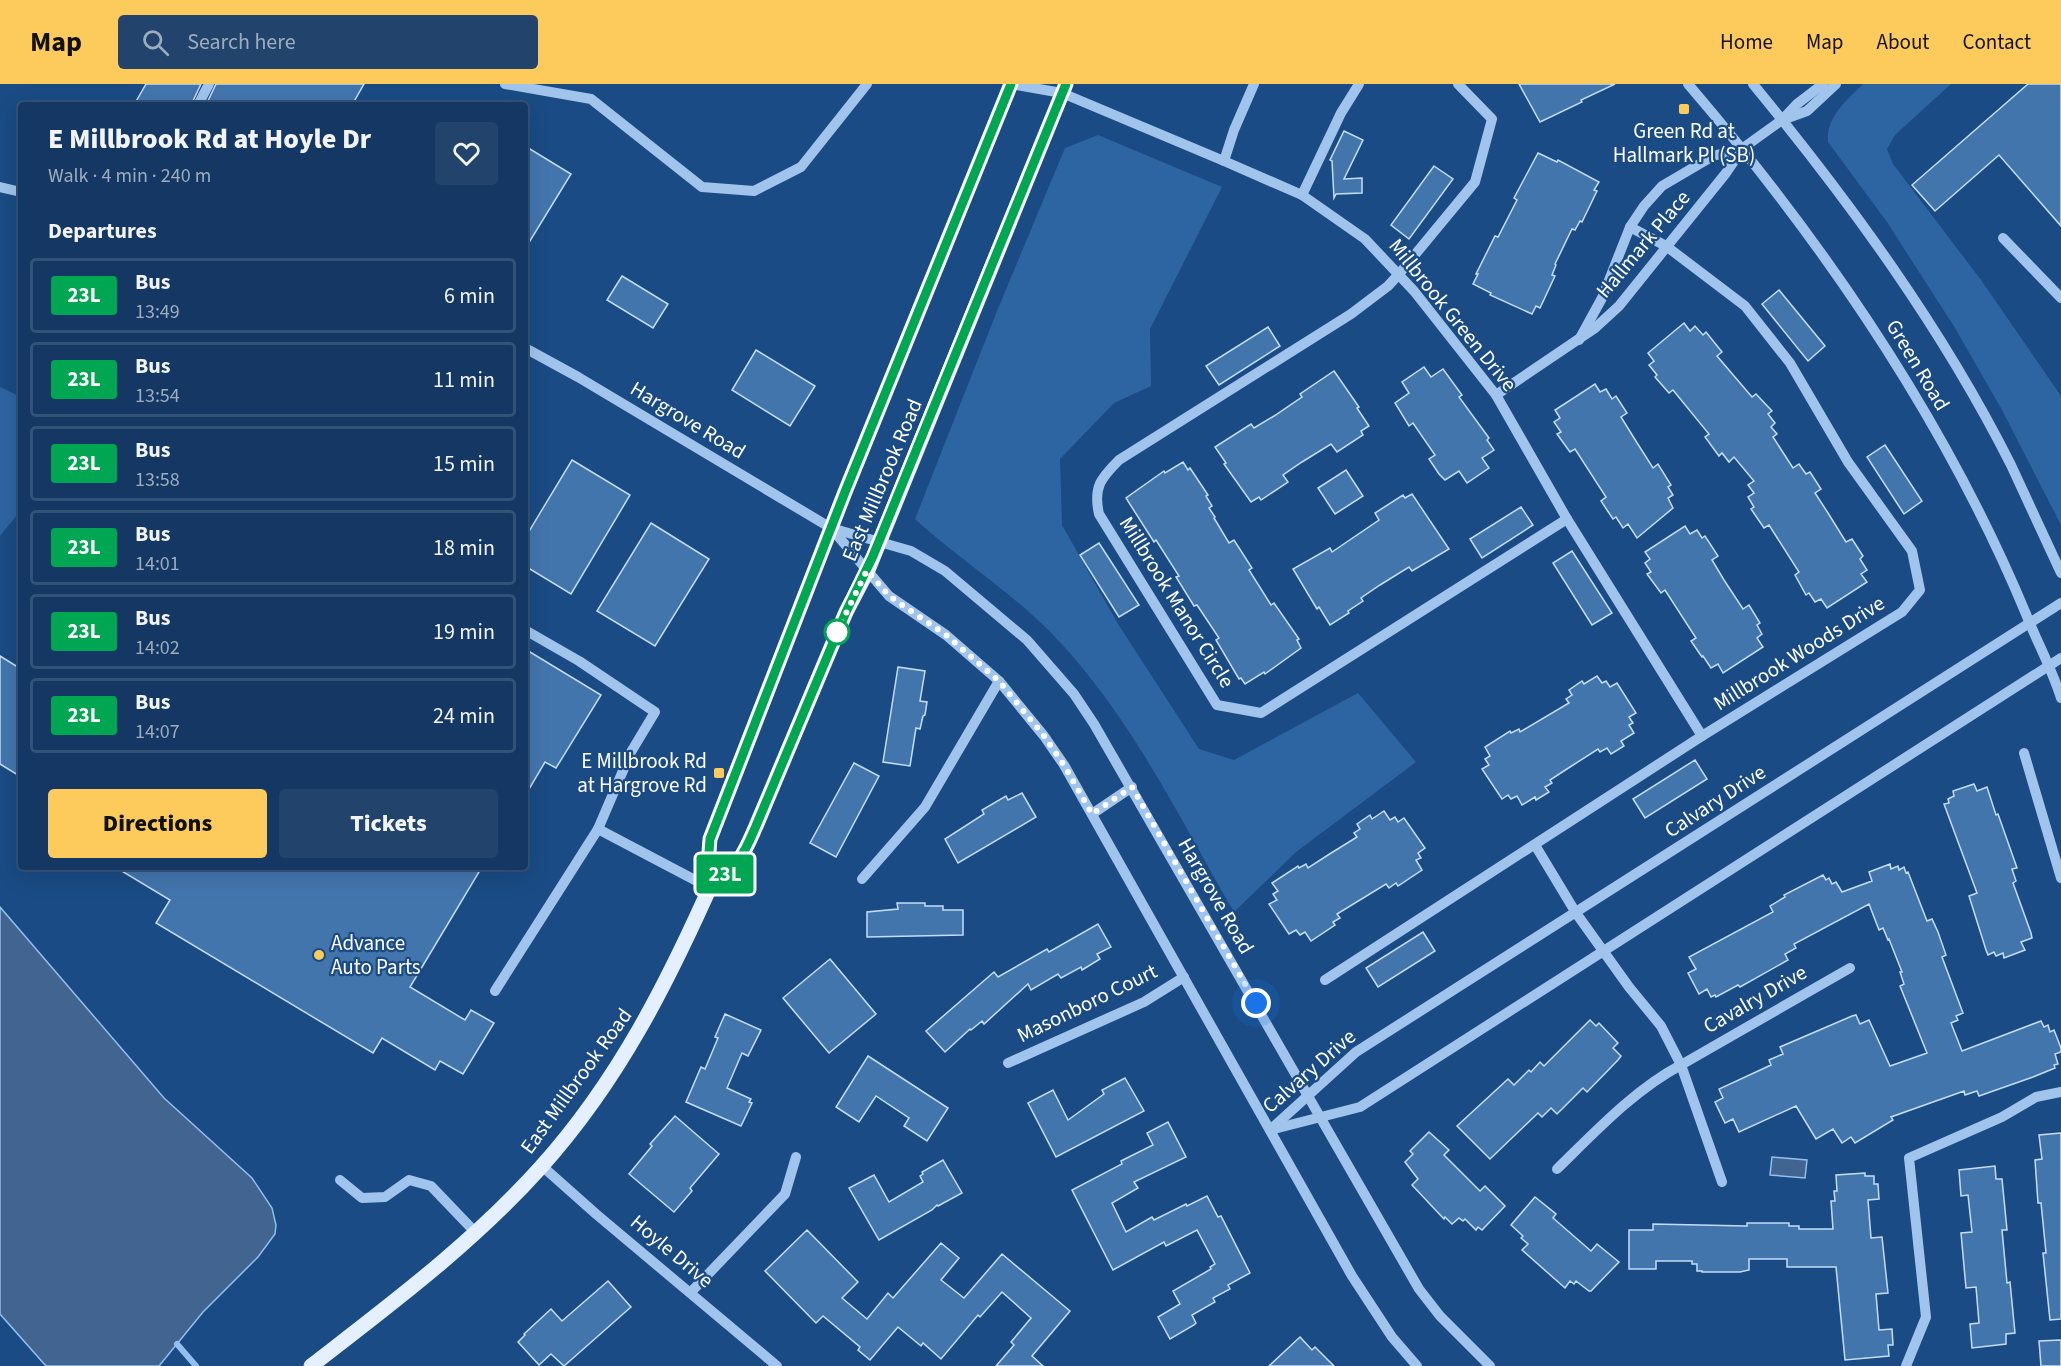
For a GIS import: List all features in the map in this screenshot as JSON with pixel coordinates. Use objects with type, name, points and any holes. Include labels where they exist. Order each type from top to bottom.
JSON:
[{"type":"main road","name":"East Millbrook Road","points":[[712,882],[708,865],[710,839],[831,528],[1011,84]]},
{"type":"main road","name":"East Millbrook Road","points":[[311,1366],[428,1274],[475,1232],[542,1166],[593,1100],[642,1028],[661,993],[712,882],[725,874],[744,852],[846,612],[879,542],[1061,87]]},
{"type":"street","points":[[200,102],[209,84]]},
{"type":"street","points":[[505,84],[591,99],[702,186],[754,191],[801,167],[867,84]]},
{"type":"street","name":"Millbrook Green Drive","points":[[1011,84],[1061,87],[1302,195],[1365,238],[1399,274],[1496,395],[1568,519],[1702,736]]},
{"type":"street","points":[[1224,161],[1234,130],[1254,84]]},
{"type":"street","points":[[1302,195],[1341,113],[1359,84]]},
{"type":"street","name":"Millbrook Manor Circle","points":[[1458,84],[1492,119],[1475,182],[1399,274],[1388,286],[1351,314],[1119,460],[1101,478],[1095,499],[1099,514],[1217,705],[1260,713],[1568,519]]},
{"type":"street","name":"Green Road","points":[[1688,84],[1743,148],[1831,264],[1908,382],[2007,568],[2029,623],[2050,666],[2061,698]]},
{"type":"street","name":"Green Road","points":[[1753,84],[1820,166],[1862,223],[1940,341],[2010,465],[2061,573]]},
{"type":"street","points":[[1743,148],[1782,120],[1797,104],[1823,84]]},
{"type":"street","points":[[1782,120],[1807,111],[1836,84]]},
{"type":"street","name":"Hallmark Place","points":[[1579,340],[1602,298],[1630,227],[1644,206],[1662,186],[1713,156],[1743,148]]},
{"type":"street","name":"Hallmark Place","points":[[1496,395],[1579,340],[1619,306],[1726,173],[1743,148]]},
{"type":"street","points":[[0,187],[18,191]]},
{"type":"street","name":"Millbrook Woods Drive","points":[[1325,980],[1702,736],[1902,612],[1920,590],[1912,552],[1848,462],[1790,363],[1745,306],[1666,246],[1630,227]]},
{"type":"street","points":[[2002,238],[2061,298]]},
{"type":"street","name":"Hargrove Road","points":[[528,350],[831,528],[910,552],[945,571],[1026,640],[1074,694],[1094,724],[1419,1289],[1446,1323],[1490,1366]]},
{"type":"street","name":"Hargrove Road","points":[[831,528],[889,596],[946,635],[999,681],[1044,736],[1064,765],[1092,814],[1352,1276],[1392,1336],[1417,1366]]},
{"type":"street","name":"Calvary Drive","points":[[1270,1130],[1356,1052],[2061,603]]},
{"type":"street","points":[[495,991],[598,829],[631,752],[655,712],[579,661],[528,632]]},
{"type":"street","name":"Calvary Drive","points":[[1270,1130],[1360,1107],[2061,658]]},
{"type":"street","points":[[862,879],[925,807],[999,681]]},
{"type":"street","points":[[2024,753],[2061,878]]},
{"type":"street","points":[[1092,814],[1132,787]]},
{"type":"street","points":[[598,829],[712,882]]},
{"type":"street","points":[[1535,845],[1576,913],[1661,1026],[1681,1065],[1722,1182]]},
{"type":"street","name":"Cavalry Drive","points":[[1681,1065],[1850,968]]},
{"type":"street","name":"Masonboro Court","points":[[1008,1064],[1144,1002],[1184,977]]},
{"type":"street","points":[[1557,1169],[1614,1115],[1666,1073],[1681,1065]]},
{"type":"street","points":[[1906,1366],[1926,1317],[1910,1158],[2002,1117],[2036,1097],[2061,1092]]},
{"type":"street","points":[[691,1292],[784,1194],[796,1158]]},
{"type":"street","name":"Hoyle Drive","points":[[542,1166],[777,1366]]},
{"type":"street","points":[[340,1180],[362,1198],[385,1197],[409,1180],[431,1186],[475,1232]]},
{"type":"shaded area","points":[[1863,84],[1951,84],[1895,135],[1887,149],[1893,164],[1981,280],[2061,396],[2061,525],[2002,410],[1955,328],[1887,222],[1828,142],[1830,125],[1838,110]]},
{"type":"shaded area","points":[[1098,135],[1222,187],[1150,329],[1151,386],[1114,403],[1060,459],[1062,525],[1118,624],[1199,749],[1234,760],[1358,693],[1416,762],[1296,852],[1234,912],[1132,736],[1085,671],[1041,623],[915,519],[997,311],[1065,148]]},
{"type":"shaded area","points":[[0,387],[18,396],[18,514],[0,536]]},
{"type":"shaded area","points":[[0,907],[164,1098],[252,1178],[272,1208],[276,1225],[275,1234],[258,1257],[203,1312],[159,1366],[46,1366],[0,1314]]},
{"type":"shaded area","points":[[1772,1157],[1807,1160],[1805,1178],[1770,1175]]},
{"type":"building","points":[[146,84],[201,84],[192,102],[136,102]]},
{"type":"building","points":[[216,84],[364,84],[354,102],[207,102]]},
{"type":"building","points":[[1519,84],[1615,84],[1540,122]]},
{"type":"building","points":[[2028,84],[2061,84],[2061,226],[1999,155],[1935,211],[1912,185]]},
{"type":"building","points":[[1344,131],[1363,140],[1344,179],[1362,178],[1362,193],[1336,194],[1334,198],[1332,161],[1330,160]]},
{"type":"building","points":[[528,148],[571,174],[528,244]]},
{"type":"building","points":[[1538,153],[1557,162],[1558,160],[1599,182],[1582,222],[1580,221],[1575,230],[1572,229],[1555,264],[1552,275],[1555,276],[1540,308],[1536,306],[1532,314],[1490,295],[1491,293],[1473,284],[1495,236],[1498,237],[1517,200],[1514,198]]},
{"type":"building","points":[[1434,166],[1453,179],[1409,239],[1391,225]]},
{"type":"building","points":[[622,276],[668,304],[653,328],[607,300]]},
{"type":"building","points":[[1779,290],[1825,346],[1808,361],[1762,304]]},
{"type":"building","points":[[1684,323],[1690,331],[1695,326],[1703,335],[1706,332],[1722,352],[1717,356],[1752,397],[1756,394],[1772,411],[1768,414],[1775,423],[1771,427],[1777,434],[1773,437],[1793,468],[1799,464],[1806,474],[1810,472],[1821,489],[1815,493],[1846,542],[1852,539],[1863,556],[1860,559],[1867,570],[1861,574],[1867,582],[1827,608],[1821,599],[1815,602],[1809,593],[1806,595],[1795,575],[1799,572],[1769,525],[1764,528],[1751,509],[1754,507],[1748,497],[1754,493],[1748,485],[1754,481],[1734,457],[1729,462],[1722,453],[1719,456],[1705,437],[1709,434],[1673,390],[1669,393],[1655,377],[1657,375],[1649,365],[1654,361],[1648,353]]},
{"type":"building","points":[[1268,327],[1280,346],[1219,385],[1206,366]]},
{"type":"building","points":[[756,350],[815,386],[790,426],[732,390]]},
{"type":"building","points":[[1424,367],[1431,377],[1443,369],[1462,395],[1459,397],[1489,438],[1487,440],[1494,450],[1482,458],[1489,468],[1467,483],[1459,471],[1445,480],[1439,474],[1429,459],[1435,455],[1413,423],[1409,426],[1395,403],[1409,393],[1402,382]]},
{"type":"building","points":[[1334,371],[1369,426],[1361,431],[1363,435],[1337,452],[1331,444],[1302,462],[1283,475],[1288,482],[1261,500],[1259,497],[1251,502],[1215,447],[1251,424],[1254,428],[1274,416],[1302,397],[1300,394]]},
{"type":"building","points":[[1595,384],[1600,392],[1606,389],[1612,399],[1616,396],[1627,413],[1621,417],[1653,468],[1658,464],[1671,485],[1668,487],[1673,495],[1668,498],[1673,508],[1637,538],[1628,524],[1623,528],[1616,517],[1613,519],[1601,501],[1606,497],[1575,449],[1570,452],[1557,434],[1561,432],[1554,422],[1560,418],[1555,410]]},
{"type":"building","points":[[1885,445],[1922,501],[1904,514],[1867,457]]},
{"type":"building","points":[[572,460],[630,495],[571,594],[528,568],[528,533]]},
{"type":"building","points":[[1183,462],[1188,470],[1190,468],[1208,495],[1206,496],[1212,506],[1209,508],[1229,543],[1234,540],[1252,568],[1249,570],[1271,605],[1274,603],[1299,639],[1297,640],[1301,648],[1265,674],[1264,672],[1245,684],[1241,678],[1239,679],[1216,640],[1219,638],[1197,605],[1194,606],[1176,577],[1179,576],[1126,498],[1164,471],[1165,473]]},
{"type":"building","points":[[1346,470],[1363,496],[1335,514],[1318,488]]},
{"type":"building","points":[[1412,494],[1449,549],[1412,571],[1409,567],[1380,585],[1361,598],[1363,601],[1348,611],[1349,613],[1330,625],[1319,607],[1317,609],[1293,569],[1330,548],[1332,552],[1379,520],[1375,513],[1403,495],[1405,498]]},
{"type":"building","points":[[1521,507],[1533,525],[1482,558],[1470,539]]},
{"type":"building","points":[[651,523],[709,559],[655,646],[597,611]]},
{"type":"building","points":[[1685,526],[1690,534],[1697,530],[1702,538],[1705,536],[1718,556],[1712,560],[1724,580],[1743,609],[1749,605],[1760,623],[1757,625],[1762,634],[1757,638],[1763,647],[1723,673],[1718,664],[1711,668],[1702,657],[1691,641],[1696,638],[1665,590],[1661,593],[1647,574],[1651,572],[1645,563],[1650,559],[1645,552]]},
{"type":"building","points":[[1099,543],[1139,605],[1119,617],[1080,555]]},
{"type":"building","points":[[1572,551],[1612,613],[1592,625],[1553,563]]},
{"type":"building","points":[[528,651],[601,695],[556,768],[545,762],[528,791]]},
{"type":"building","points":[[0,656],[18,667],[18,775],[0,764]]},
{"type":"building","points":[[898,667],[925,671],[920,701],[927,702],[925,715],[920,729],[916,728],[910,766],[883,762]]},
{"type":"building","points":[[1597,676],[1602,683],[1606,681],[1610,687],[1617,683],[1636,713],[1629,717],[1633,723],[1629,725],[1634,733],[1621,741],[1624,746],[1611,754],[1607,748],[1600,752],[1598,749],[1550,780],[1552,783],[1545,787],[1549,792],[1536,800],[1535,797],[1522,805],[1517,796],[1511,799],[1508,795],[1502,799],[1482,769],[1489,765],[1485,759],[1490,756],[1485,747],[1510,731],[1511,733],[1519,729],[1520,732],[1569,703],[1566,699],[1572,695],[1569,690],[1582,681],[1584,684]]},
{"type":"building","points":[[1695,760],[1707,779],[1645,818],[1633,799]]},
{"type":"building","points":[[854,763],[879,776],[836,857],[810,843]]},
{"type":"building","points":[[1974,784],[1977,791],[1987,787],[1996,815],[1998,814],[2017,868],[2012,869],[2016,881],[2013,883],[2032,938],[2021,942],[2025,950],[2004,958],[2003,953],[1996,956],[1994,952],[1988,955],[1986,950],[1969,896],[1977,893],[1944,804],[1949,803],[1948,799],[1954,796],[1953,791]]},
{"type":"building","points":[[1022,793],[1036,817],[958,863],[945,839],[984,814],[982,810],[1006,796],[1008,800]]},
{"type":"building","points":[[1384,811],[1390,820],[1395,817],[1398,822],[1404,818],[1425,848],[1418,853],[1421,858],[1416,860],[1422,870],[1398,886],[1396,883],[1389,888],[1386,884],[1337,914],[1340,918],[1333,922],[1335,925],[1311,941],[1305,932],[1300,935],[1296,930],[1289,934],[1269,904],[1277,900],[1273,894],[1278,891],[1272,883],[1298,866],[1299,868],[1306,864],[1308,868],[1357,837],[1354,833],[1360,829],[1357,824],[1370,815],[1372,819]]},
{"type":"building","points":[[1890,864],[1891,869],[1898,866],[1899,870],[1904,867],[1906,873],[1908,872],[1927,921],[1932,919],[1938,932],[1946,955],[1942,957],[1963,1013],[1956,1016],[1958,1020],[1951,1023],[1962,1051],[2041,1021],[2044,1027],[2048,1025],[2050,1032],[2054,1030],[2061,1048],[2061,1052],[2055,1054],[2058,1064],[2054,1065],[2055,1068],[2033,1077],[1979,1096],[1977,1091],[1965,1095],[1964,1091],[1891,1117],[1893,1120],[1855,1143],[1851,1137],[1842,1143],[1833,1129],[1816,1139],[1796,1106],[1739,1132],[1733,1119],[1725,1123],[1715,1102],[1723,1098],[1719,1089],[1771,1065],[1769,1060],[1783,1054],[1780,1047],[1852,1016],[1856,1015],[1860,1024],[1869,1020],[1890,1066],[1927,1053],[1900,986],[1904,984],[1900,972],[1902,972],[1889,939],[1883,928],[1879,930],[1869,904],[1794,944],[1796,948],[1785,954],[1788,960],[1740,987],[1738,985],[1716,997],[1715,995],[1711,997],[1707,989],[1699,994],[1688,973],[1696,969],[1689,957],[1773,912],[1770,906],[1785,897],[1784,895],[1823,875],[1826,880],[1829,878],[1832,884],[1836,882],[1842,892],[1872,881],[1869,872]]},
{"type":"building","name":"Advance Auto Parts","points":[[120,870],[480,870],[410,987],[465,1020],[471,1010],[494,1023],[463,1074],[440,1061],[435,1070],[382,1038],[373,1053],[156,923],[170,900]]},
{"type":"building","points":[[897,903],[925,903],[925,906],[943,906],[943,910],[963,910],[963,935],[867,937],[867,912],[898,909]]},
{"type":"building","points":[[1098,924],[1111,947],[1097,954],[1100,959],[1082,970],[1081,967],[1061,978],[1058,974],[1031,990],[1028,984],[984,1024],[982,1021],[970,1029],[945,1052],[926,1031],[994,972],[998,977]]},
{"type":"building","points":[[1423,932],[1435,951],[1378,987],[1366,968]]},
{"type":"building","points":[[830,959],[876,1014],[829,1053],[783,998]]},
{"type":"building","points":[[725,1014],[761,1030],[748,1056],[742,1053],[727,1088],[751,1099],[749,1102],[752,1103],[741,1126],[686,1102],[701,1067],[705,1069]]},
{"type":"building","points":[[1590,1020],[1596,1026],[1599,1023],[1618,1043],[1613,1048],[1621,1056],[1587,1092],[1583,1088],[1557,1114],[1551,1108],[1542,1117],[1538,1113],[1490,1159],[1457,1126],[1508,1079],[1514,1085],[1540,1062],[1544,1066]]},
{"type":"building","points":[[868,1056],[948,1108],[927,1141],[904,1126],[909,1118],[876,1096],[859,1122],[836,1107]]},
{"type":"building","points":[[1125,1078],[1144,1111],[1056,1157],[1028,1103],[1053,1090],[1068,1120],[1104,1094],[1102,1090]]},
{"type":"building","points":[[675,1116],[719,1154],[690,1188],[692,1191],[674,1212],[629,1174],[652,1146],[650,1144]]},
{"type":"building","points":[[1168,1122],[1186,1157],[1134,1182],[1138,1188],[1112,1203],[1126,1232],[1152,1217],[1154,1220],[1207,1196],[1218,1217],[1221,1216],[1250,1273],[1228,1285],[1230,1289],[1213,1298],[1215,1302],[1192,1315],[1196,1323],[1194,1325],[1170,1339],[1158,1317],[1180,1304],[1173,1291],[1211,1269],[1210,1267],[1215,1264],[1197,1230],[1166,1246],[1164,1242],[1113,1270],[1072,1190],[1153,1145],[1147,1133]]},
{"type":"building","points":[[1429,1132],[1449,1150],[1444,1155],[1480,1191],[1485,1186],[1505,1206],[1482,1230],[1478,1227],[1476,1230],[1465,1219],[1463,1221],[1459,1218],[1452,1224],[1445,1217],[1444,1219],[1412,1185],[1418,1179],[1405,1162],[1413,1154],[1410,1151]]},
{"type":"building","points":[[2061,1133],[2061,1319],[2050,1320],[2043,1253],[2046,1253],[2041,1203],[2038,1203],[2035,1160],[2042,1159],[2039,1135]]},
{"type":"building","points":[[943,1160],[962,1193],[937,1205],[879,1240],[849,1188],[874,1175],[889,1202],[923,1182],[920,1176],[922,1172]]},
{"type":"building","points":[[1995,1166],[1996,1179],[2002,1179],[2007,1230],[2002,1230],[2015,1333],[2006,1334],[2006,1344],[1972,1348],[1970,1324],[1979,1323],[1976,1287],[1966,1288],[1961,1233],[1972,1232],[1968,1195],[1961,1196],[1959,1170]]},
{"type":"building","points":[[1865,1173],[1865,1176],[1874,1176],[1874,1184],[1878,1184],[1879,1199],[1868,1200],[1871,1238],[1882,1237],[1888,1293],[1876,1294],[1879,1330],[1892,1329],[1893,1345],[1888,1345],[1889,1356],[1845,1360],[1836,1267],[1787,1267],[1787,1259],[1749,1259],[1749,1270],[1740,1272],[1697,1271],[1697,1264],[1692,1264],[1692,1261],[1656,1261],[1656,1269],[1629,1269],[1629,1230],[1653,1230],[1653,1224],[1747,1226],[1747,1223],[1789,1223],[1789,1226],[1799,1226],[1799,1229],[1833,1229],[1831,1201],[1835,1201],[1834,1191],[1837,1191],[1836,1175]]},
{"type":"building","points":[[1535,1197],[1556,1214],[1553,1218],[1591,1251],[1597,1244],[1619,1262],[1591,1291],[1576,1281],[1574,1284],[1570,1281],[1565,1288],[1522,1250],[1528,1244],[1511,1225]]},
{"type":"building","points":[[807,1230],[858,1282],[842,1298],[867,1319],[888,1293],[893,1298],[941,1243],[959,1258],[941,1280],[964,1298],[1002,1254],[1070,1311],[1032,1356],[1043,1366],[996,1366],[1014,1345],[1011,1342],[1031,1318],[1002,1292],[980,1317],[978,1315],[941,1359],[923,1343],[921,1346],[898,1327],[870,1360],[858,1350],[860,1347],[823,1316],[816,1323],[765,1271]]},
{"type":"building","points":[[608,1281],[631,1307],[564,1366],[551,1354],[539,1365],[518,1342],[551,1309],[562,1321]]},
{"type":"building","points":[[1300,1337],[1312,1350],[1315,1347],[1334,1366],[1269,1366]]},
{"type":"building","points":[[2061,1340],[2061,1366],[2041,1366],[2039,1341]]},
{"type":"waterway","points":[[177,1344],[196,1366]]},
{"type":"bus line","name":"23L","points":[[1011,84],[845,492],[710,839],[708,865],[715,876],[725,874],[736,864],[756,826],[937,403],[1066,84]]},
{"type":"place","name":"Green Rd at Hallmark Pl (SB)","points":[[1684,109]]},
{"type":"place","name":"E Millbrook Rd at Hargrove Rd","points":[[719,773]]},
{"type":"place","name":"Advance Auto Parts","points":[[319,955]]},
{"type":"route","points":[[837,632],[867,570],[889,596],[946,635],[999,681],[1044,736],[1064,765],[1092,814],[1132,787],[1256,1003]]}]
